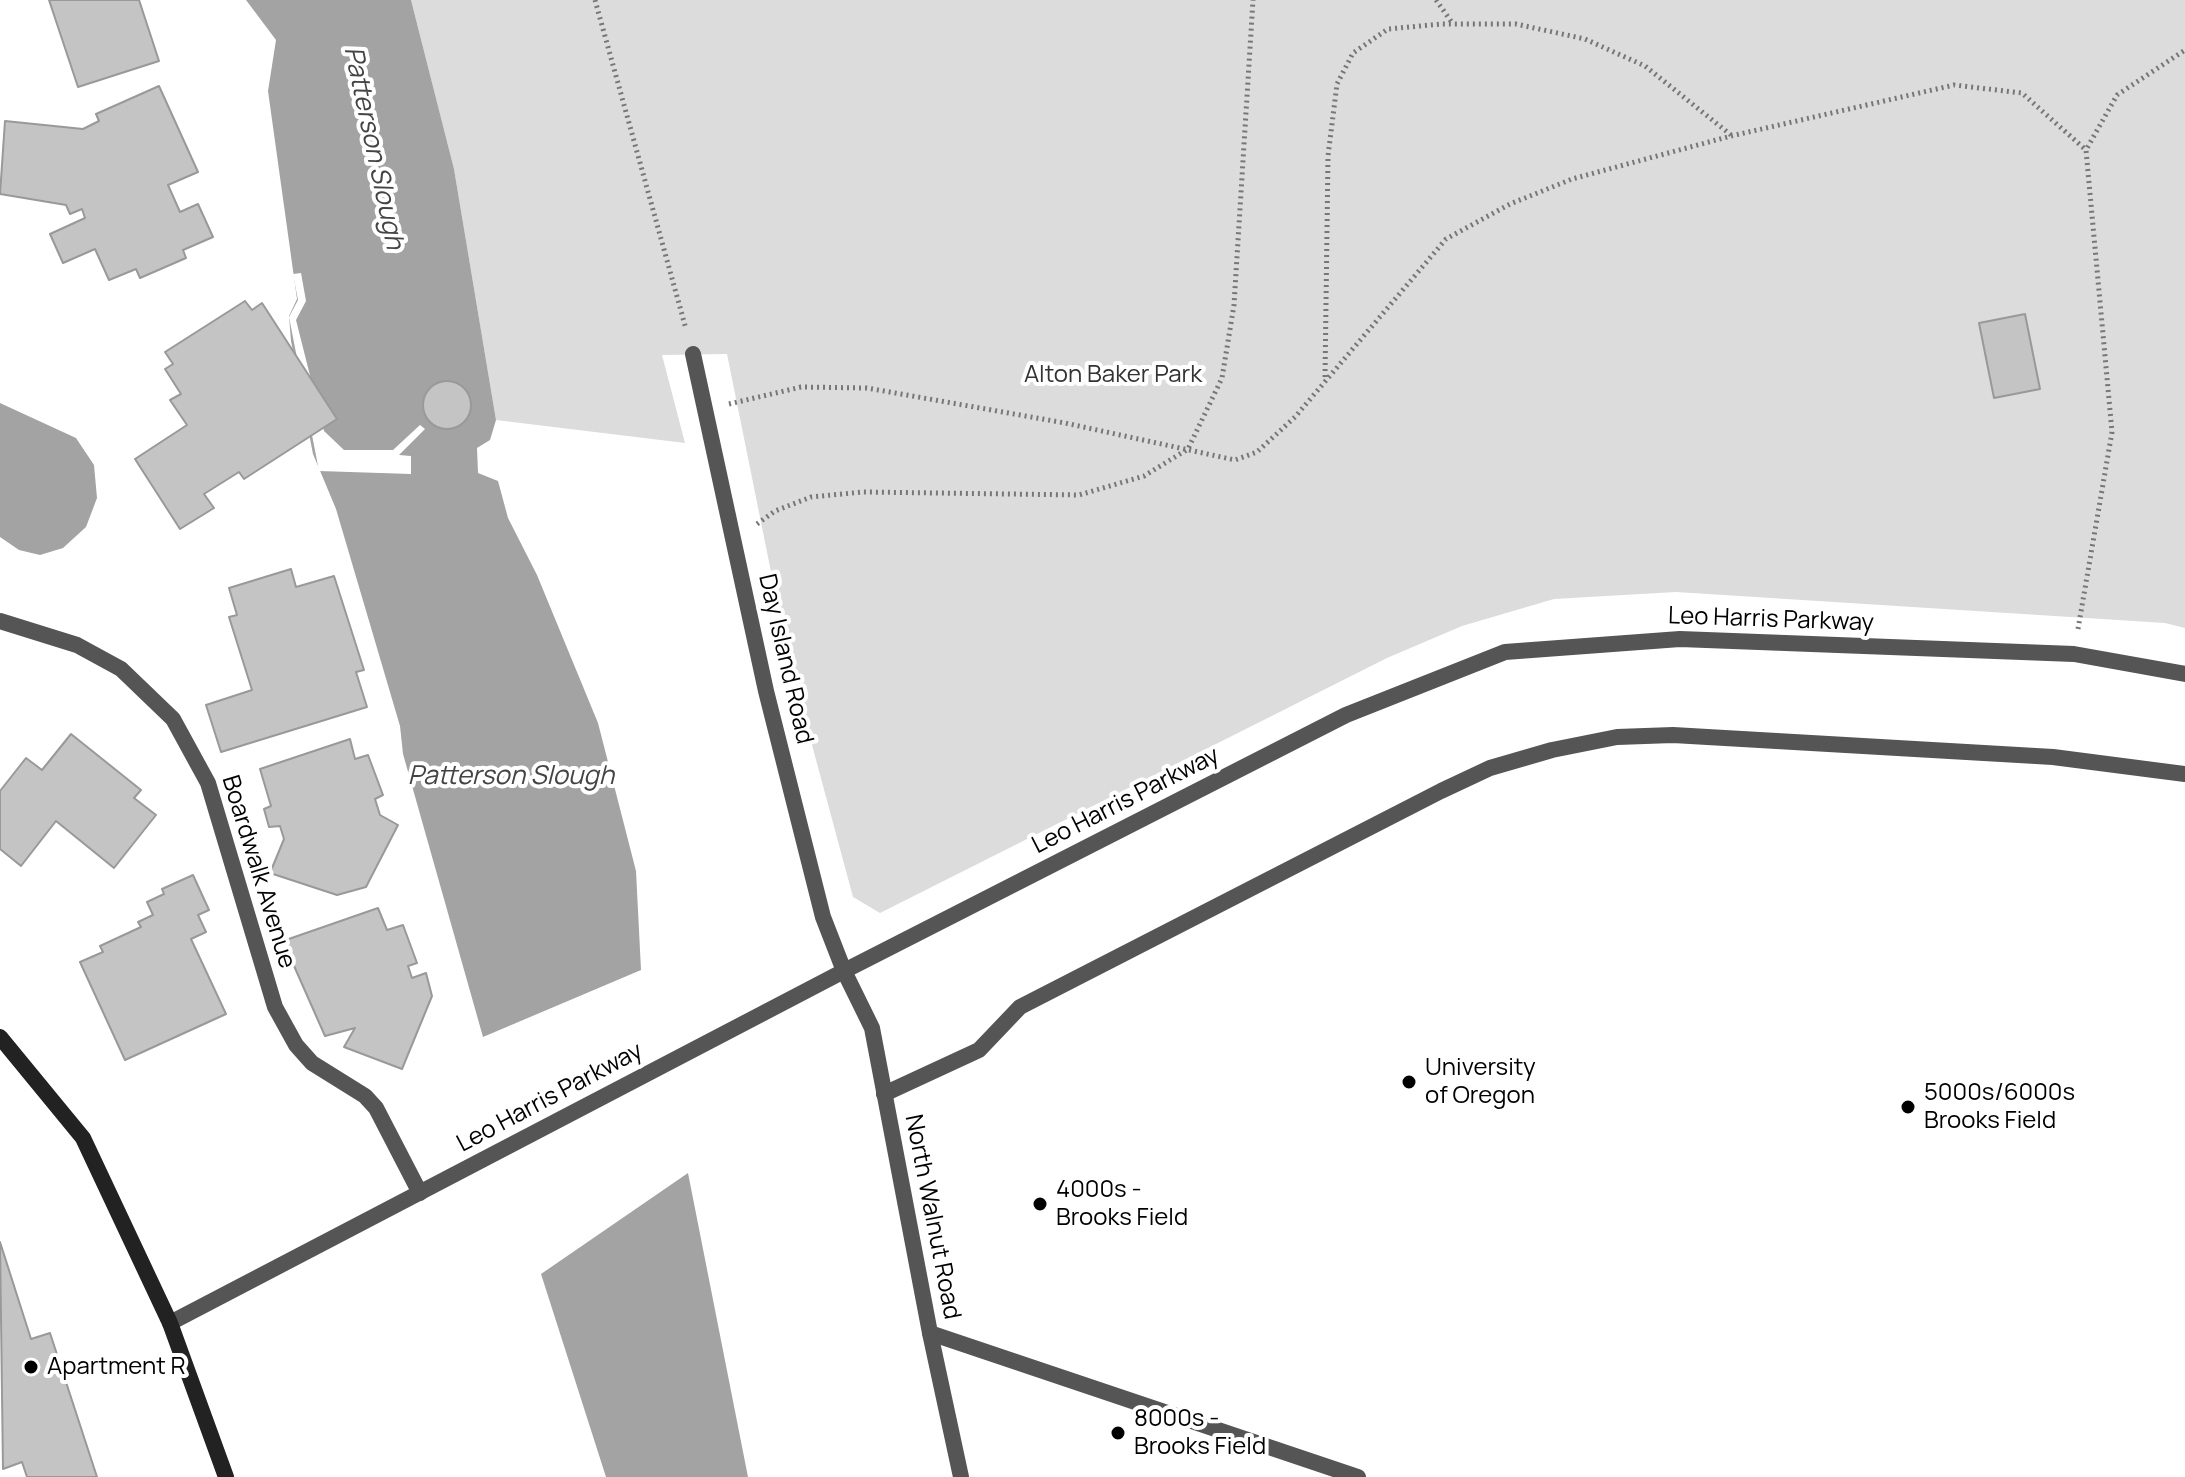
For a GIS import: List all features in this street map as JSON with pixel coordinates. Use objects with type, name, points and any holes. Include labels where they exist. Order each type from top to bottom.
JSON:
[{"type":"main road","points":[[0,1037],[83,1138],[170,1323],[226,1477]]},
{"type":"street","name":"Day Island Road","points":[[693,354],[766,691],[823,917],[844,971]]},
{"type":"street","name":"Boardwalk Avenue","points":[[0,621],[77,645],[121,669],[173,719],[208,783],[275,1007],[296,1045],[312,1063],[365,1096],[376,1108],[420,1193]]},
{"type":"street","name":"Leo Harris Parkway","points":[[170,1323],[844,971],[1346,715],[1505,652],[1680,639],[2074,654],[2185,674]]},
{"type":"street","points":[[884,1094],[979,1050],[1008,1017],[1034,1000],[1441,791],[1490,768],[1552,750],[1617,737],[1673,735],[2053,757],[2185,774]]},
{"type":"street","name":"North Walnut Road","points":[[844,971],[872,1028],[930,1333],[961,1477]]},
{"type":"street","points":[[930,1333],[1358,1477]]},
{"type":"path","points":[[595,0],[693,354]]},
{"type":"path","points":[[733,541],[775,511],[811,497],[863,492],[1079,495],[1144,476],[1188,449],[1222,378],[1234,305],[1253,0]]},
{"type":"path","points":[[1436,0],[1453,24]]},
{"type":"path","points":[[1325,378],[1328,156],[1337,84],[1353,53],[1388,29],[1453,24],[1516,24],[1585,39],[1645,66],[1731,136]]},
{"type":"path","points":[[2074,654],[2112,432],[2086,150],[2117,95],[2185,50]]},
{"type":"path","points":[[705,409],[801,387],[867,388],[1010,412],[1235,460],[1257,452],[1295,417],[1446,239],[1510,204],[1572,179],[1731,136],[1954,85],[2022,93],[2086,150]]},
{"type":"green space","name":"Alton Baker Park","points":[[411,0],[2185,0],[2185,628],[2165,623],[1676,592],[1554,599],[1462,626],[1387,658],[880,913],[853,897],[788,656],[727,354],[662,355],[685,443],[496,420],[454,169]]},
{"type":"water","name":"Patterson Slough","points":[[246,0],[411,0],[454,169],[496,420],[490,440],[477,448],[478,473],[498,481],[508,518],[537,575],[598,723],[636,871],[641,970],[483,1037],[403,754],[400,726],[336,509],[313,454],[291,341],[289,316],[297,299],[268,91],[276,40]]},
{"type":"water","points":[[0,403],[76,438],[94,465],[97,498],[86,527],[63,548],[40,555],[19,550],[0,537]]},
{"type":"water","points":[[688,1173],[748,1477],[606,1477],[541,1274]]},
{"type":"pier","points":[[301,273],[306,301],[296,320],[324,431],[344,450],[393,450],[420,425],[425,429],[399,455],[411,456],[411,474],[319,471],[289,317],[298,300],[293,274]]},
{"type":"building","points":[[49,0],[139,0],[159,61],[78,87]]},
{"type":"building","points":[[159,86],[198,172],[168,185],[180,212],[198,204],[213,237],[183,250],[186,258],[140,278],[136,269],[109,280],[95,249],[63,263],[50,234],[85,218],[82,209],[70,214],[66,205],[0,194],[5,121],[83,129],[99,121],[96,114]]},
{"type":"building","points":[[245,301],[252,310],[262,303],[337,419],[244,479],[239,472],[204,494],[214,508],[180,529],[135,459],[187,425],[170,400],[181,394],[165,369],[173,364],[165,352]]},
{"type":"building","points":[[2025,314],[2040,389],[1994,398],[1979,323]]},
{"type":"building","points":[[447,381],[464,388],[471,405],[464,422],[447,429],[430,422],[423,405],[430,388]]},
{"type":"building","points":[[291,569],[296,587],[334,576],[364,670],[356,672],[367,707],[221,752],[206,705],[252,690],[229,617],[237,615],[229,588]]},
{"type":"building","points":[[71,734],[141,790],[134,798],[156,815],[114,868],[56,821],[21,866],[0,849],[0,791],[26,758],[42,770]]},
{"type":"building","points":[[350,739],[355,759],[368,755],[383,795],[375,799],[380,815],[398,825],[366,887],[337,895],[270,873],[284,839],[280,826],[269,827],[264,809],[271,806],[260,769]]},
{"type":"building","points":[[193,875],[209,910],[198,915],[206,932],[191,939],[226,1014],[125,1060],[80,962],[103,952],[100,946],[141,927],[138,922],[153,915],[147,902],[164,894],[162,889]]},
{"type":"building","points":[[378,908],[387,930],[403,925],[417,963],[408,966],[412,978],[426,973],[432,996],[402,1069],[344,1047],[355,1028],[325,1036],[283,941]]},
{"type":"building","name":"Apartment R","points":[[0,1242],[31,1339],[50,1333],[97,1477],[27,1477],[22,1462],[3,1469]]},
{"type":"place","name":"University of Oregon","points":[[1409,1082]]},
{"type":"place","name":"5000s/6000s Brooks Field","points":[[1908,1107]]},
{"type":"place","name":"4000s - Brooks Field","points":[[1040,1204]]},
{"type":"place","name":"Apartment R","points":[[31,1367]]},
{"type":"place","name":"8000s - Brooks Field","points":[[1118,1433]]}]
